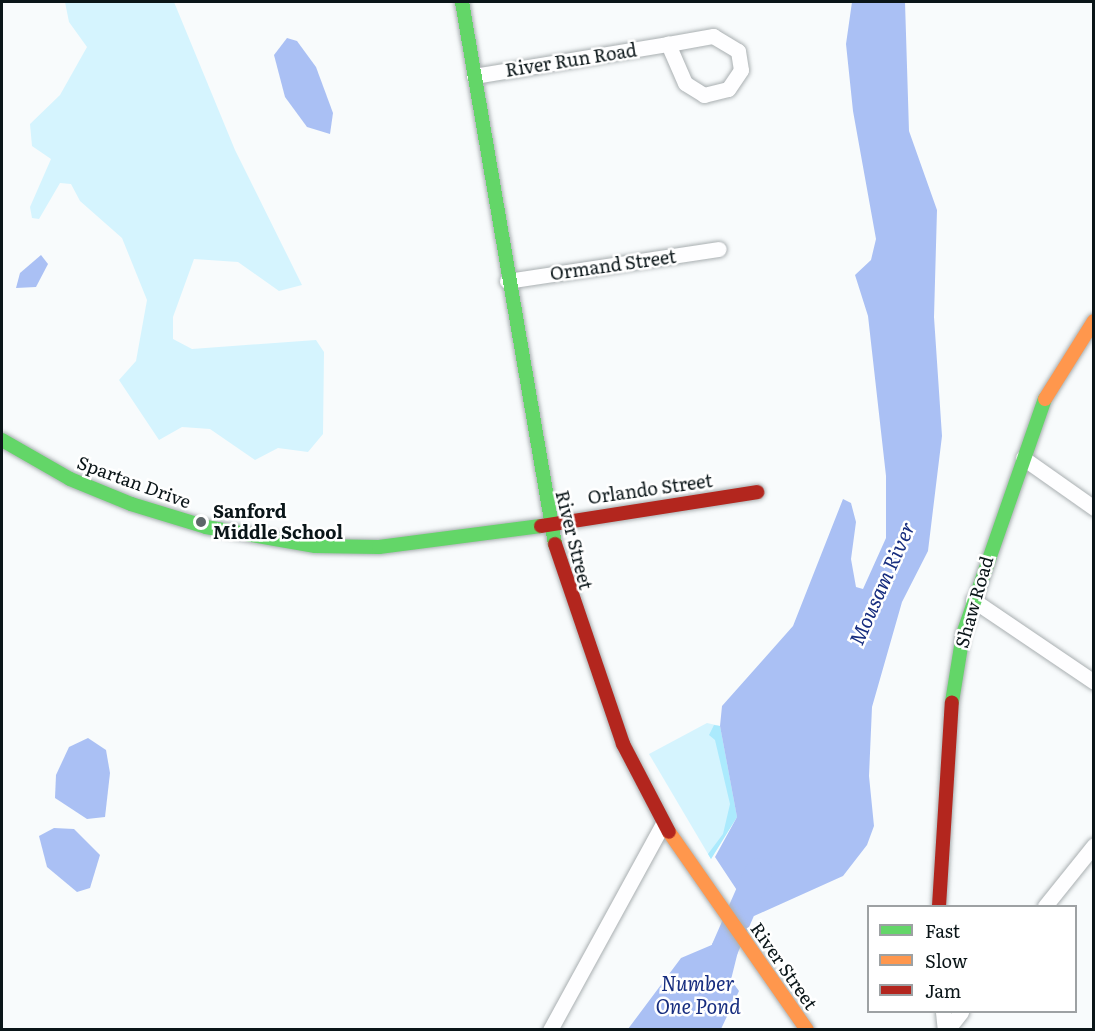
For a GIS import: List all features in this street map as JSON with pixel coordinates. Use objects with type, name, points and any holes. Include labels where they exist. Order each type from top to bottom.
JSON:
[{"type":"street","name":"River Street","points":[[462,2],[548,522],[606,702],[663,824],[807,1029]]},
{"type":"street","name":"River Run Road","points":[[474,76],[668,44],[723,38],[738,51],[741,70],[720,93],[696,92],[674,67],[668,44]]},
{"type":"street","name":"Ormand Street","points":[[507,281],[719,249]]},
{"type":"street","name":"Shaw Road","points":[[939,905],[946,739],[973,600],[1055,375],[1094,321]]},
{"type":"street","name":"Spartan Drive","points":[[2,440],[70,480],[131,504],[270,540],[379,547],[548,522]]},
{"type":"street","points":[[1023,458],[1094,507]]},
{"type":"street","name":"Orlando Street","points":[[548,522],[757,492]]},
{"type":"street","points":[[973,600],[1094,682]]},
{"type":"street","points":[[550,1029],[663,824]]},
{"type":"street","points":[[1046,905],[1094,845]]},
{"type":"street","points":[[943,1013],[946,1029]]},
{"type":"street","points":[[946,1029],[959,1013]]},
{"type":"shaded area","points":[[65,2],[174,2],[235,150],[302,285],[279,291],[238,262],[194,259],[173,317],[173,339],[192,349],[316,340],[324,352],[323,434],[308,452],[278,448],[255,460],[210,429],[182,427],[159,440],[119,380],[136,361],[147,300],[122,238],[80,201],[71,184],[60,183],[39,219],[32,218],[30,207],[51,159],[32,146],[30,124],[60,95],[87,47],[69,22]]},
{"type":"shaded area","points":[[707,723],[720,726],[737,817],[711,859],[649,754]]},
{"type":"shaded area","points":[[714,725],[720,726],[737,817],[711,859],[708,854],[723,834],[730,804],[715,740],[709,735]]},
{"type":"water","points":[[852,2],[905,2],[909,131],[937,210],[934,317],[942,436],[928,551],[902,602],[872,707],[869,776],[874,826],[867,845],[843,876],[754,916],[715,857],[737,817],[720,726],[722,706],[793,626],[843,499],[851,503],[856,522],[851,559],[856,587],[863,589],[886,538],[886,476],[868,316],[855,275],[871,260],[876,239],[853,111],[846,44]]},
{"type":"water","points":[[287,38],[297,41],[316,67],[333,113],[330,134],[307,127],[285,97],[274,55]]},
{"type":"water","points":[[41,255],[48,264],[36,287],[16,288],[20,273]]},
{"type":"water","points":[[88,738],[106,750],[110,773],[105,817],[87,819],[55,798],[56,775],[69,747]]},
{"type":"water","points":[[54,828],[74,829],[100,855],[90,888],[77,892],[47,867],[39,836]]},
{"type":"water","name":"Number One Pond","points":[[714,944],[734,963],[728,976],[739,991],[721,1029],[628,1029],[681,958]]},
{"type":"waterway","name":"Mousam River","points":[[704,1030],[724,949],[758,871]]},
{"type":"traffic: fast","points":[[462,2],[555,544]]},
{"type":"traffic: fast","points":[[952,702],[963,634],[1045,399]]},
{"type":"traffic: fast","points":[[2,440],[70,479],[131,504],[206,527],[315,546],[379,547],[541,526]]},
{"type":"traffic: slow","points":[[1045,399],[1094,321]]},
{"type":"traffic: slow","points":[[669,832],[807,1030]]},
{"type":"traffic: jam","points":[[541,526],[757,492]]},
{"type":"traffic: jam","points":[[555,544],[623,744],[669,832]]},
{"type":"traffic: jam","points":[[939,905],[952,702]]},
{"type":"place","name":"Sanford Middle School","points":[[201,522]]}]
